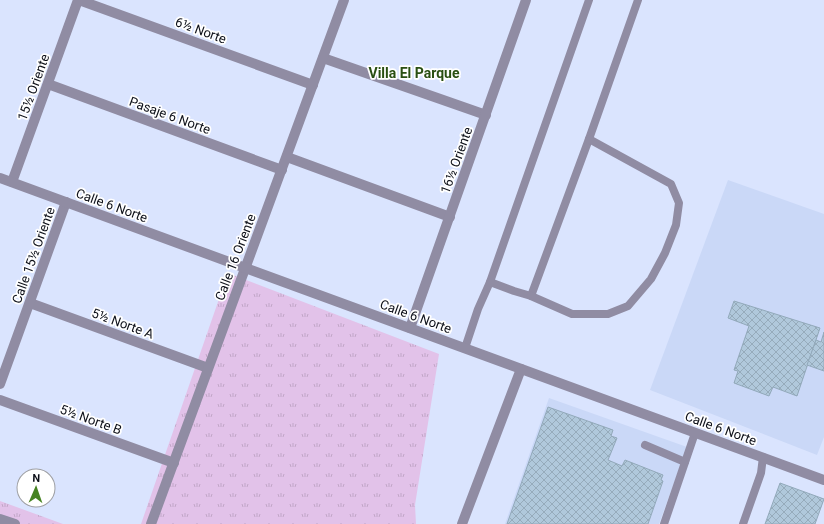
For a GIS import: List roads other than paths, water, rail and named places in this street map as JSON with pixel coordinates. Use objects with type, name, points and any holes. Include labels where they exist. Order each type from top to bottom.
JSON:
[{"type":"street","name":"15½ Oriente","points":[[12,182],[79,0]]},
{"type":"street","name":"6½ Norte","points":[[79,0],[313,85]]},
{"type":"street","name":"Calle 16 Oriente","points":[[151,524],[344,0]]},
{"type":"street","name":"16½ Oriente","points":[[410,328],[526,0]]},
{"type":"street","points":[[323,58],[486,115]]},
{"type":"street","name":"Pasaje 6 Norte","points":[[48,84],[282,170]]},
{"type":"street","points":[[287,156],[450,217]]},
{"type":"street","name":"Calle 6 Norte","points":[[0,178],[824,480]]},
{"type":"street","name":"Calle 15½ Oriente","points":[[0,384],[66,202]]},
{"type":"street","name":"5½ Norte A","points":[[30,303],[208,368]]},
{"type":"street","points":[[462,524],[521,369]]},
{"type":"street","name":"5½ Norte B","points":[[0,400],[174,463]]},
{"type":"street","points":[[0,519],[15,524]]},
{"type":"lane","points":[[465,348],[478,309],[490,282],[589,0]]},
{"type":"lane","points":[[531,296],[638,0]]},
{"type":"lane","points":[[490,282],[514,292],[531,296],[572,314],[608,314],[628,306],[651,279],[665,253],[676,225],[679,203],[671,184],[589,139]]},
{"type":"lane","points":[[664,524],[695,433]]},
{"type":"lane","points":[[645,445],[685,462]]},
{"type":"lane","points":[[742,524],[760,473],[763,458]]},
{"type":"district","name":"Villa El Parque","points":[[414,73]]}]
